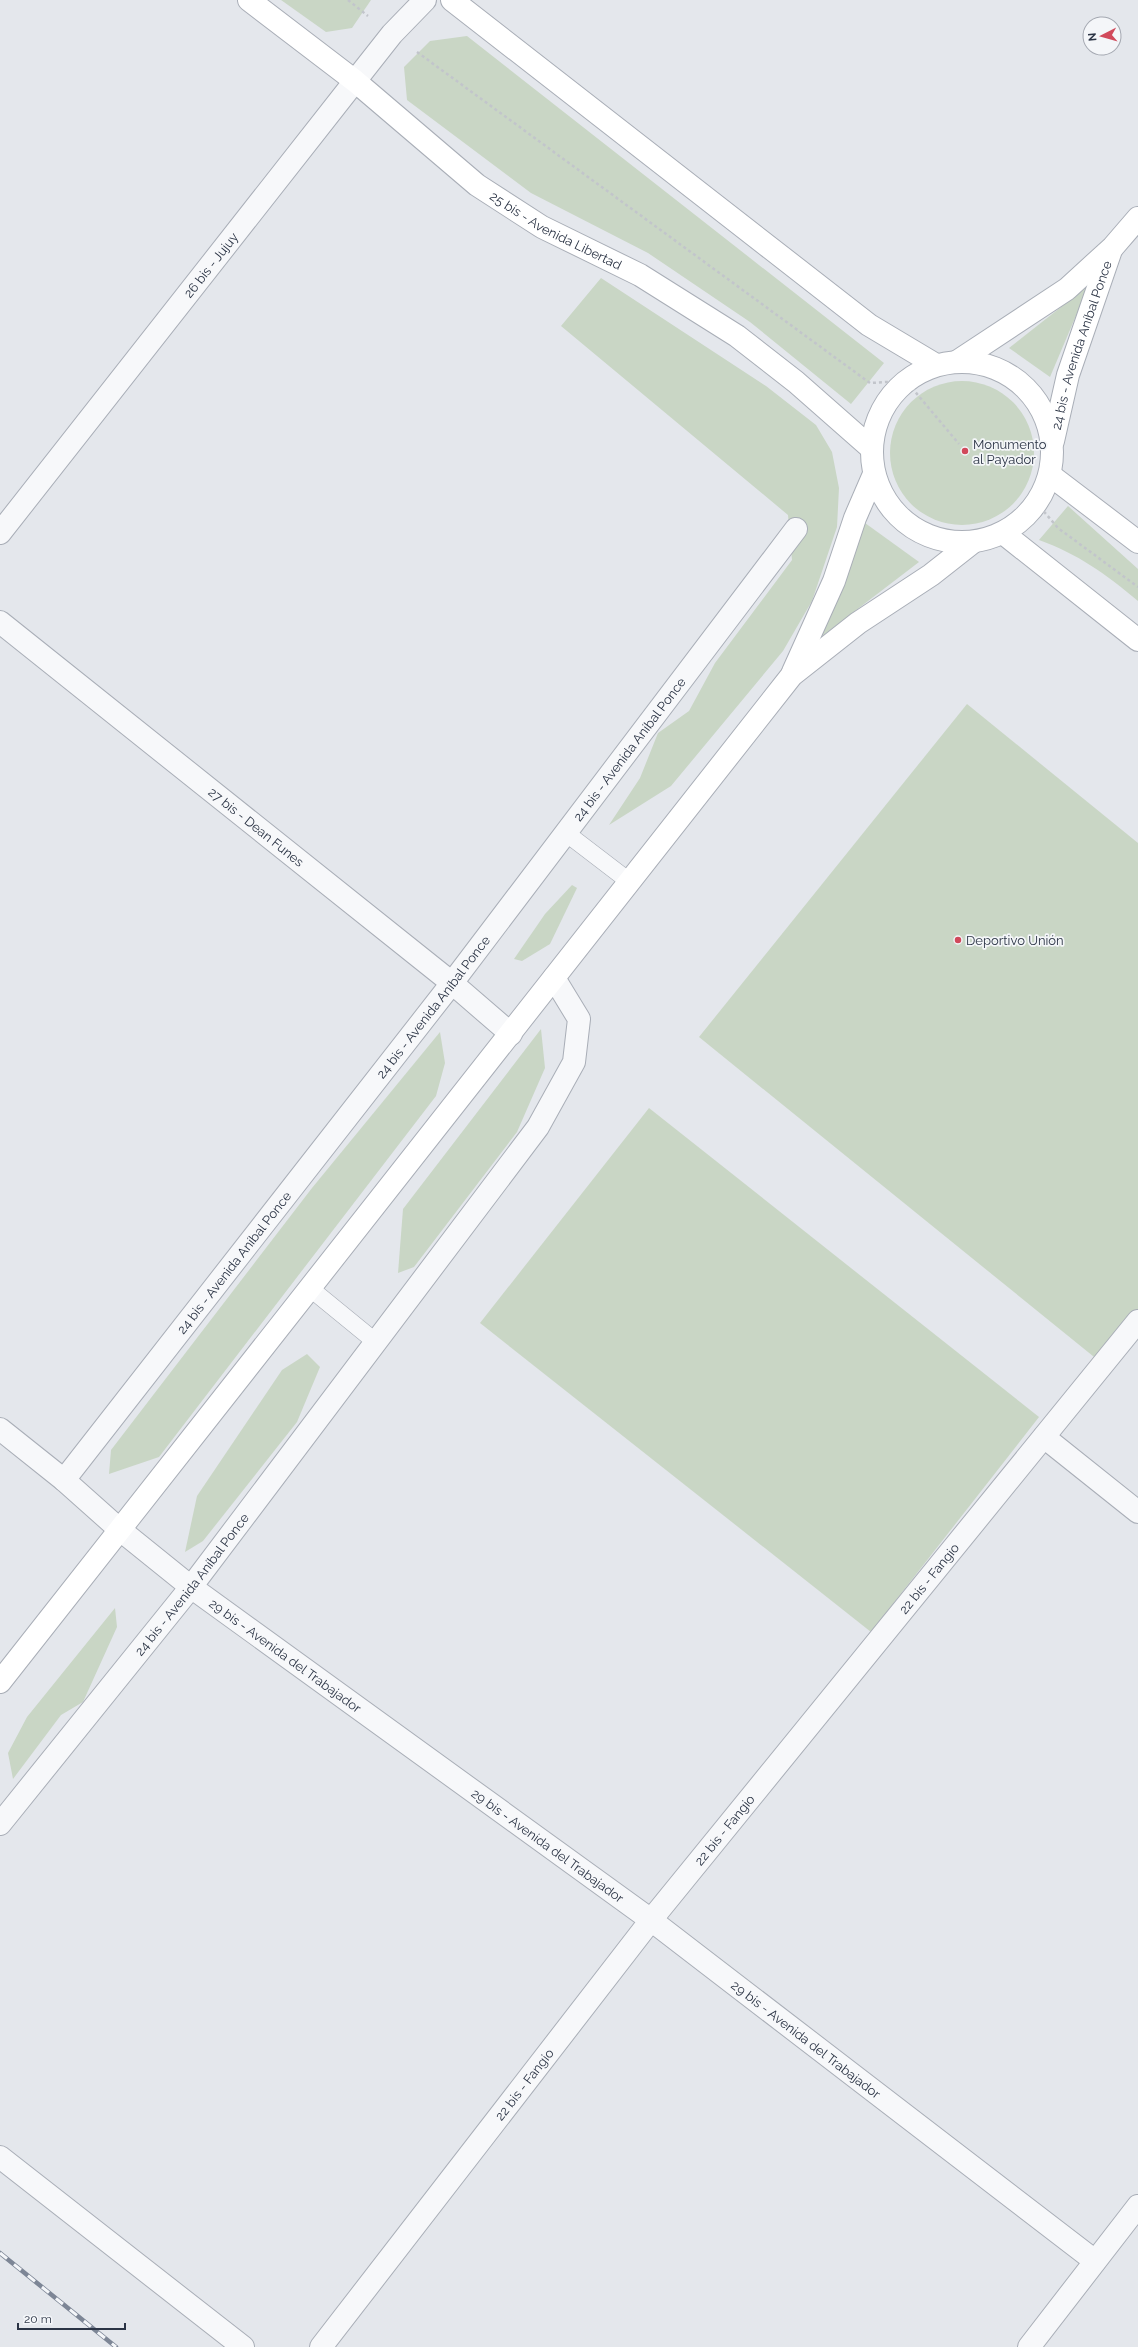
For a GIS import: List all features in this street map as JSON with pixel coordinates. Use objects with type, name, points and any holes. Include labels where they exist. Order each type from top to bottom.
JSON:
[{"type":"main road","name":"25 bis - Avenida Libertad","points":[[249,0],[355,81],[477,185],[542,227],[640,275],[737,336],[796,382],[871,448]]},
{"type":"main road","points":[[452,0],[869,325],[936,365]]},
{"type":"main road","name":"24 bis - Avenida Aníbal Ponce","points":[[958,361],[1067,290],[1113,247],[1138,218]]},
{"type":"main road","name":"24 bis - Avenida Aníbal Ponce","points":[[1052,444],[1068,375],[1113,247]]},
{"type":"main road","points":[[958,361],[986,364],[1011,376],[1032,394],[1045,417],[1052,444],[1050,475],[1036,504],[1022,520],[1003,533],[973,542],[947,542],[922,534],[901,519],[884,498],[874,474],[871,448],[876,424],[886,403],[906,381],[918,373],[936,365],[958,361]]},
{"type":"main road","points":[[792,675],[834,582],[855,518],[874,474]]},
{"type":"main road","points":[[1050,475],[1138,542]]},
{"type":"main road","points":[[1003,533],[1138,640]]},
{"type":"main road","points":[[0,1682],[311,1289],[792,675],[858,622],[932,575],[973,542]]},
{"type":"street","name":"26 bis - Jujuy","points":[[0,533],[392,34],[425,0]]},
{"type":"street","name":"24 bis - Avenida Aníbal Ponce","points":[[64,1480],[452,983],[796,529]]},
{"type":"street","name":"27 bis - Dean Funes","points":[[0,622],[452,983],[511,1034]]},
{"type":"street","name":"24 bis - Avenida Aníbal Ponce","points":[[0,1824],[191,1587],[377,1343],[538,1127],[574,1062],[579,1019],[554,978]]},
{"type":"street","name":"22 bis - Fangio","points":[[321,2347],[651,1920],[1138,1320]]},
{"type":"street","name":"29 bis - Avenida del Trabajador","points":[[0,1429],[64,1480],[119,1530],[191,1587],[651,1920],[1095,2261]]},
{"type":"street","points":[[1044,1437],[1138,1512]]},
{"type":"street","points":[[0,2157],[243,2347]]},
{"type":"street","points":[[1029,2347],[1138,2206]]},
{"type":"lane","points":[[566,833],[630,882]]},
{"type":"lane","points":[[311,1289],[377,1343]]},
{"type":"path","points":[[348,0],[392,34],[870,383],[906,381],[959,444]]},
{"type":"path","points":[[1036,504],[1058,528],[1138,587]]},
{"type":"green space","points":[[281,0],[371,0],[352,28],[326,32]]},
{"type":"green space","points":[[467,36],[884,363],[851,404],[750,322],[648,253],[531,193],[407,100],[404,67],[430,41]]},
{"type":"green space","points":[[601,278],[766,386],[816,425],[832,452],[839,488],[837,527],[812,601],[783,651],[671,786],[609,825],[640,778],[658,733],[689,711],[715,663],[792,560],[788,515],[561,326]]},
{"type":"green space","points":[[1089,285],[1050,377],[1009,348]]},
{"type":"green space","points":[[955,381],[969,381],[983,384],[1002,393],[1018,407],[1031,432],[1034,453],[1033,467],[1028,481],[1018,499],[1008,509],[983,522],[969,525],[955,525],[941,522],[922,513],[906,499],[893,474],[890,460],[890,446],[893,432],[902,413],[916,397],[941,384]]},
{"type":"green space","points":[[1068,506],[1138,569],[1138,601],[1115,582],[1079,558],[1039,540]]},
{"type":"green space","points":[[865,523],[919,562],[821,637]]},
{"type":"green space","name":"Deportivo Unión","points":[[967,704],[1138,843],[1138,1323],[1104,1365],[699,1037]]},
{"type":"green space","points":[[572,885],[577,888],[550,944],[522,961],[514,959],[545,914]]},
{"type":"green space","points":[[541,1029],[545,1068],[517,1132],[414,1267],[398,1273],[403,1209]]},
{"type":"green space","points":[[440,1032],[445,1063],[436,1096],[159,1457],[109,1474],[111,1450],[312,1188]]},
{"type":"green space","points":[[649,1108],[1039,1417],[871,1632],[480,1323]]},
{"type":"green space","points":[[307,1354],[320,1367],[297,1422],[203,1541],[185,1552],[197,1496],[282,1370]]},
{"type":"green space","points":[[115,1608],[117,1627],[83,1702],[61,1715],[13,1779],[8,1753],[27,1717]]},
{"type":"railway","points":[[0,2253],[116,2347]]},
{"type":"place","name":"Monumento al Payador","points":[[965,451]]},
{"type":"place","name":"Deportivo Unión","points":[[958,940]]}]
